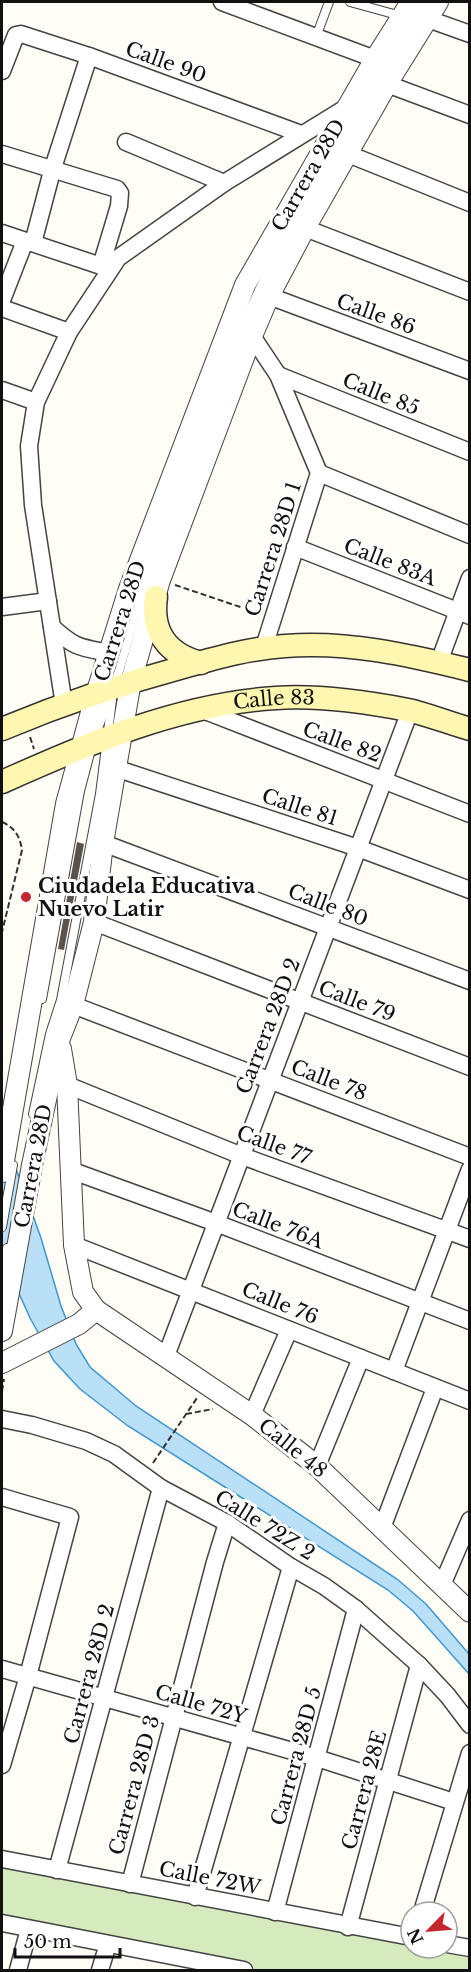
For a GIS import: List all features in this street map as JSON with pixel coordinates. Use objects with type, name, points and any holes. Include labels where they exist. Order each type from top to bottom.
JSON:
[{"type":"main road","points":[[158,589],[154,610],[160,634],[176,653],[188,660],[201,663]]},
{"type":"main road","points":[[2,729],[113,688],[264,647],[287,645],[385,651],[470,670]]},
{"type":"main road","name":"Calle 83","points":[[2,782],[101,740],[200,710],[285,698],[331,700],[410,711],[465,727]]},
{"type":"street","points":[[224,2],[375,59]]},
{"type":"street","name":"Carrera 28D","points":[[2,1172],[15,1123],[66,804],[101,740],[113,688],[158,589],[269,296],[426,10],[438,2]]},
{"type":"street","name":"Carrera 28D","points":[[2,1327],[29,1159],[60,1038],[74,1005],[94,922],[115,768],[101,740],[113,688],[109,653],[133,580],[245,285],[346,107],[406,9]]},
{"type":"street","points":[[426,10],[470,34]]},
{"type":"street","name":"Calle 90","points":[[2,71],[16,35],[21,34],[89,56],[301,134]]},
{"type":"street","points":[[2,300],[29,242],[89,56]]},
{"type":"street","points":[[387,84],[470,115]]},
{"type":"street","name":"Carrera 28D","points":[[64,705],[28,461],[36,402],[69,332],[106,267],[224,183],[346,107]]},
{"type":"street","points":[[126,142],[224,183]]},
{"type":"street","points":[[2,154],[52,171],[113,187],[120,193],[106,267],[2,233]]},
{"type":"street","points":[[348,154],[470,203]]},
{"type":"street","points":[[305,228],[470,292]]},
{"type":"street","name":"Calle 86","points":[[269,296],[470,371]]},
{"type":"street","points":[[2,308],[69,332]]},
{"type":"street","name":"Carrera 28D 1","points":[[252,336],[278,375],[320,472],[264,647]]},
{"type":"street","name":"Calle 85","points":[[278,375],[470,452]]},
{"type":"street","points":[[2,390],[36,402]]},
{"type":"street","points":[[320,472],[470,535]]},
{"type":"street","name":"Calle 83A","points":[[295,547],[464,613]]},
{"type":"street","points":[[439,662],[464,613],[470,578]]},
{"type":"street","points":[[2,607],[48,601]]},
{"type":"street","points":[[52,627],[71,644],[80,648],[109,653]]},
{"type":"street","name":"Calle 82","points":[[200,710],[470,814]]},
{"type":"street","name":"Carrera 28D 2","points":[[166,1356],[410,711]]},
{"type":"street","name":"Calle 81","points":[[115,768],[358,848],[470,890]]},
{"type":"street","name":"Calle 80","points":[[103,843],[470,981]]},
{"type":"street","name":"Calle 79","points":[[94,922],[470,1067]]},
{"type":"street","name":"Calle 78","points":[[74,1005],[470,1157]]},
{"type":"street","name":"Carrera 28D","points":[[60,1038],[67,1085],[74,1245],[83,1292],[96,1310]]},
{"type":"street","name":"Calle 77","points":[[67,1085],[242,1156],[470,1239]]},
{"type":"street","points":[[394,1371],[418,1301],[470,1169]]},
{"type":"street","name":"Calle 76A","points":[[70,1170],[216,1223],[470,1321]]},
{"type":"street","name":"Calle 76","points":[[74,1245],[470,1401]]},
{"type":"street","points":[[2,1363],[79,1324],[96,1310]]},
{"type":"street","name":"Calle 48","points":[[96,1310],[252,1415],[317,1466],[470,1612]]},
{"type":"street","points":[[252,1415],[289,1330]]},
{"type":"street","points":[[317,1466],[361,1358]]},
{"type":"street","points":[[382,1528],[435,1388]]},
{"type":"street","name":"Calle 72Z 2","points":[[2,1419],[86,1441],[114,1455],[161,1488],[227,1523],[291,1567],[324,1586],[356,1609],[419,1665],[448,1696],[470,1725]]},
{"type":"street","name":"Carrera 28D 2","points":[[57,1870],[161,1488]]},
{"type":"street","points":[[2,1497],[70,1517],[2,1765]]},
{"type":"street","points":[[442,1585],[470,1520]]},
{"type":"street","name":"Carrera 28D 3","points":[[130,1884],[227,1523]]},
{"type":"street","points":[[195,1897],[291,1567]]},
{"type":"street","name":"Carrera 28D 5","points":[[275,1912],[356,1609]]},
{"type":"street","name":"Carrera 28E","points":[[348,1927],[419,1665]]},
{"type":"street","name":"Calle 72Y","points":[[2,1669],[317,1758],[454,1802]]},
{"type":"street","points":[[425,1900],[470,1753]]},
{"type":"street","name":"Calle 72W","points":[[2,1859],[399,1935]]},
{"type":"street","points":[[2,1923],[108,1944],[180,1964],[244,1971]]},
{"type":"street","points":[[18,1971],[29,1929]]},
{"type":"street","points":[[100,1971],[108,1944]]},
{"type":"lane","points":[[316,37],[329,2]]},
{"type":"lane","points":[[350,2],[406,9]]},
{"type":"lane","points":[[113,688],[148,575],[257,291],[381,72],[426,10]]},
{"type":"lane","points":[[2,1277],[29,1159],[40,1077],[65,977],[100,794],[101,740]]},
{"type":"lane","points":[[2,1227],[15,1123]]},
{"type":"path","points":[[158,589],[272,618]]},
{"type":"path","points":[[2,822],[14,830],[22,850],[2,932]]},
{"type":"path","points":[[160,1455],[206,1383]]},
{"type":"green space","points":[[2,1859],[399,1935],[399,1960],[459,1960],[459,1948],[469,1948],[469,1970],[244,1970],[2,1923]]},
{"type":"water","points":[[2,1130],[41,1238],[61,1306],[76,1344],[90,1367],[136,1406],[397,1579],[426,1604],[469,1654],[469,1674],[413,1611],[388,1590],[128,1426],[80,1389],[54,1361],[17,1289],[2,1245]]},
{"type":"building","points":[[77,842],[84,844],[64,950],[58,949]]},
{"type":"place","name":"Ciudadela Educativa Nuevo Latir","points":[[26,897]]}]
